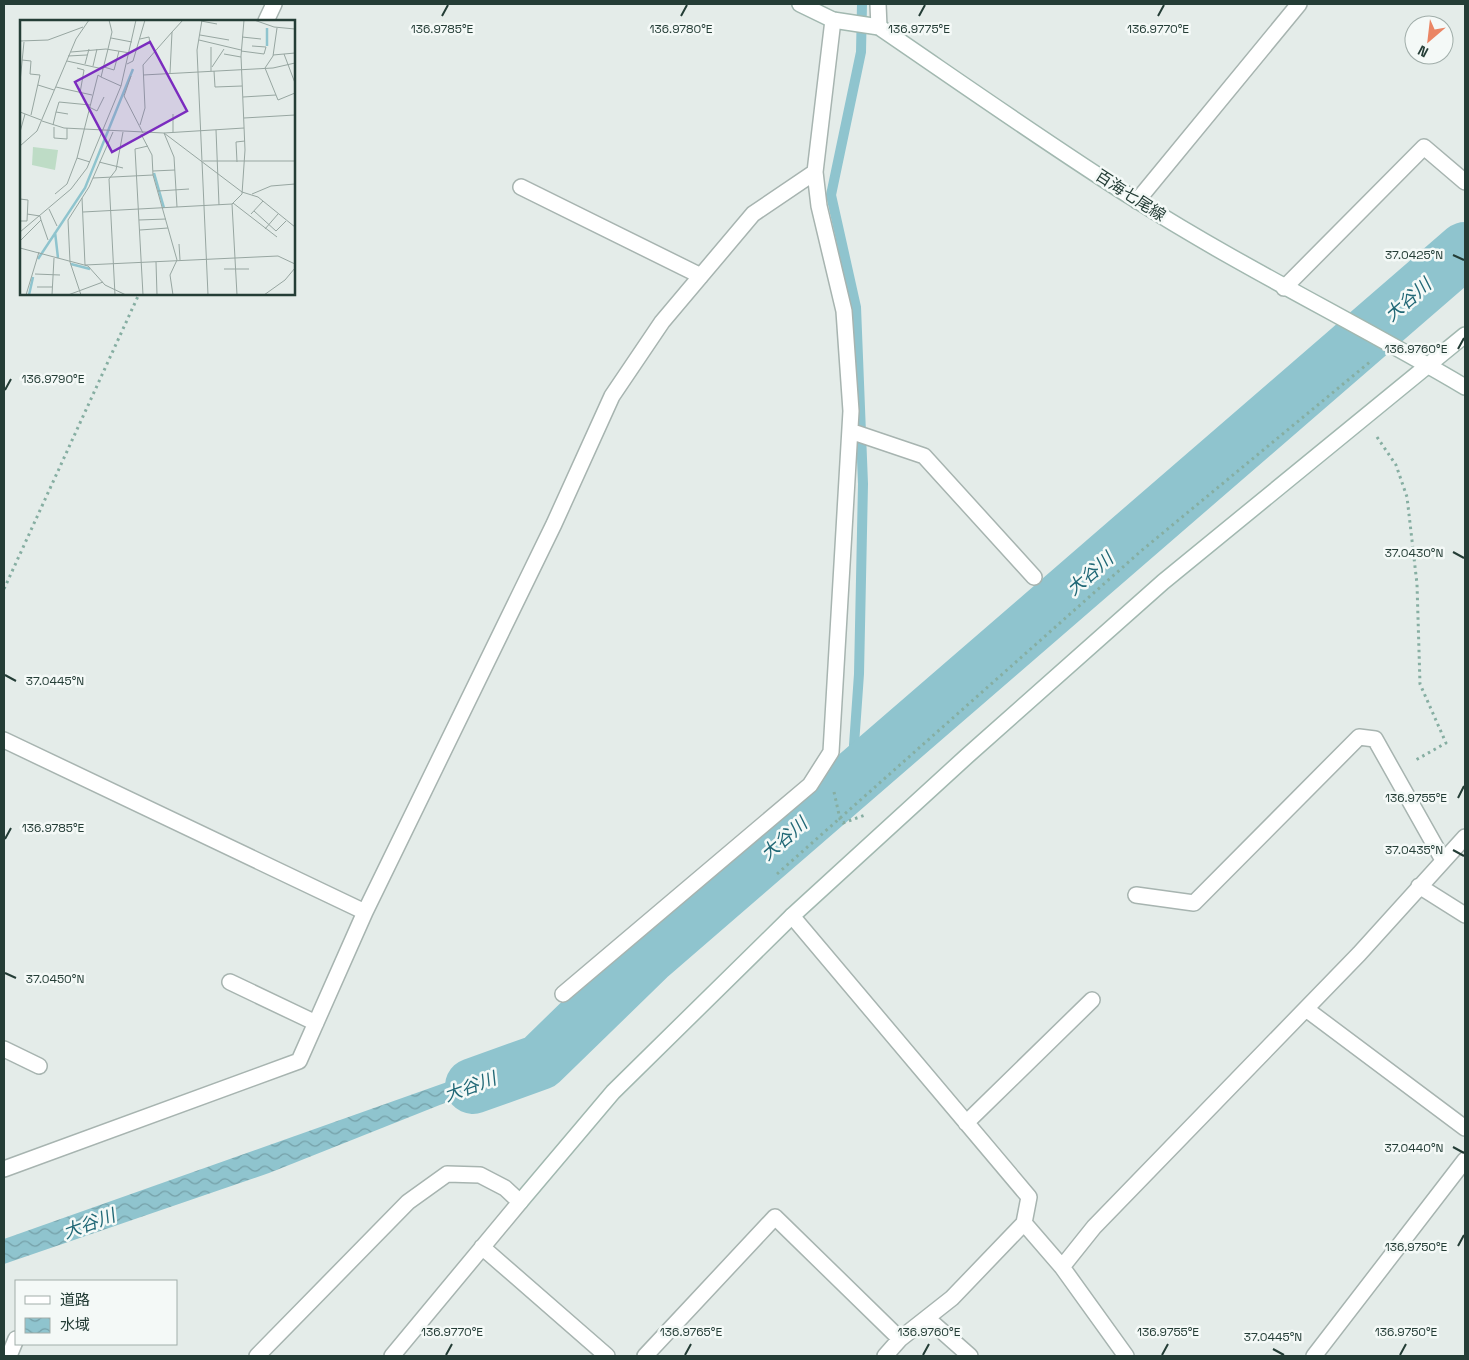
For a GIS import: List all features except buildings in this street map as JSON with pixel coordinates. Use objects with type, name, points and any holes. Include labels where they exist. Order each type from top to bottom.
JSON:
[{"type":"street","points":[[266,20],[274,4]]},
{"type":"street","name":"百海七尾線","points":[[800,4],[832,20],[874,26],[1137,201],[1284,288],[1344,319],[1465,387]]},
{"type":"street","points":[[874,26],[878,4]]},
{"type":"street","points":[[1137,201],[1299,4]]},
{"type":"street","points":[[563,994],[810,786],[831,752],[851,411],[844,311],[819,206],[815,172],[832,20]]},
{"type":"street","points":[[1284,288],[1424,147],[1465,182]]},
{"type":"street","points":[[4,1169],[299,1061],[365,912],[554,524],[612,396],[662,322],[753,214],[815,172]]},
{"type":"street","points":[[521,187],[701,276]]},
{"type":"street","points":[[400,1354],[482,1247],[613,1092],[792,916],[1163,582],[1465,335]]},
{"type":"street","points":[[850,431],[924,456],[1034,577]]},
{"type":"street","points":[[1136,896],[1194,903],[1359,737],[1375,739],[1443,860]]},
{"type":"street","points":[[4,740],[365,912]]},
{"type":"street","points":[[1062,1267],[1094,1227],[1306,1009],[1465,836]]},
{"type":"street","points":[[1419,886],[1465,915]]},
{"type":"street","points":[[792,916],[1029,1197],[1024,1223],[952,1298],[900,1339],[885,1356]]},
{"type":"street","points":[[230,982],[316,1022]]},
{"type":"street","points":[[966,1123],[1092,1000]]},
{"type":"street","points":[[1306,1009],[1465,1128]]},
{"type":"street","points":[[4,1049],[39,1066]]},
{"type":"street","points":[[1314,1356],[1465,1160]]},
{"type":"street","points":[[257,1356],[408,1202],[447,1174],[480,1175],[505,1188],[520,1202]]},
{"type":"street","points":[[645,1356],[775,1216],[900,1339]]},
{"type":"street","points":[[1024,1223],[1062,1267],[1126,1356]]},
{"type":"street","points":[[482,1247],[607,1356]]},
{"type":"street","points":[[927,1318],[970,1356]]},
{"type":"street","points":[[9,1356],[15,1341]]},
{"type":"path","points":[[4,589],[139,295]]},
{"type":"path","points":[[777,874],[1141,551],[1376,357],[1396,349]]},
{"type":"path","points":[[1364,418],[1396,466],[1407,497],[1417,584],[1420,684],[1446,743],[1394,772]]},
{"type":"path","points":[[834,791],[840,819],[843,823],[873,812]]},
{"type":"water","points":[[532,1052],[550,1061],[269,1173],[4,1264],[4,1239]]},
{"type":"waterway","points":[[856,776],[854,745],[859,674],[863,484],[856,307],[831,195],[861,52],[862,4]]},
{"type":"waterway","name":"大谷川","points":[[473,1086],[540,1062],[650,955],[1465,250]]}]
